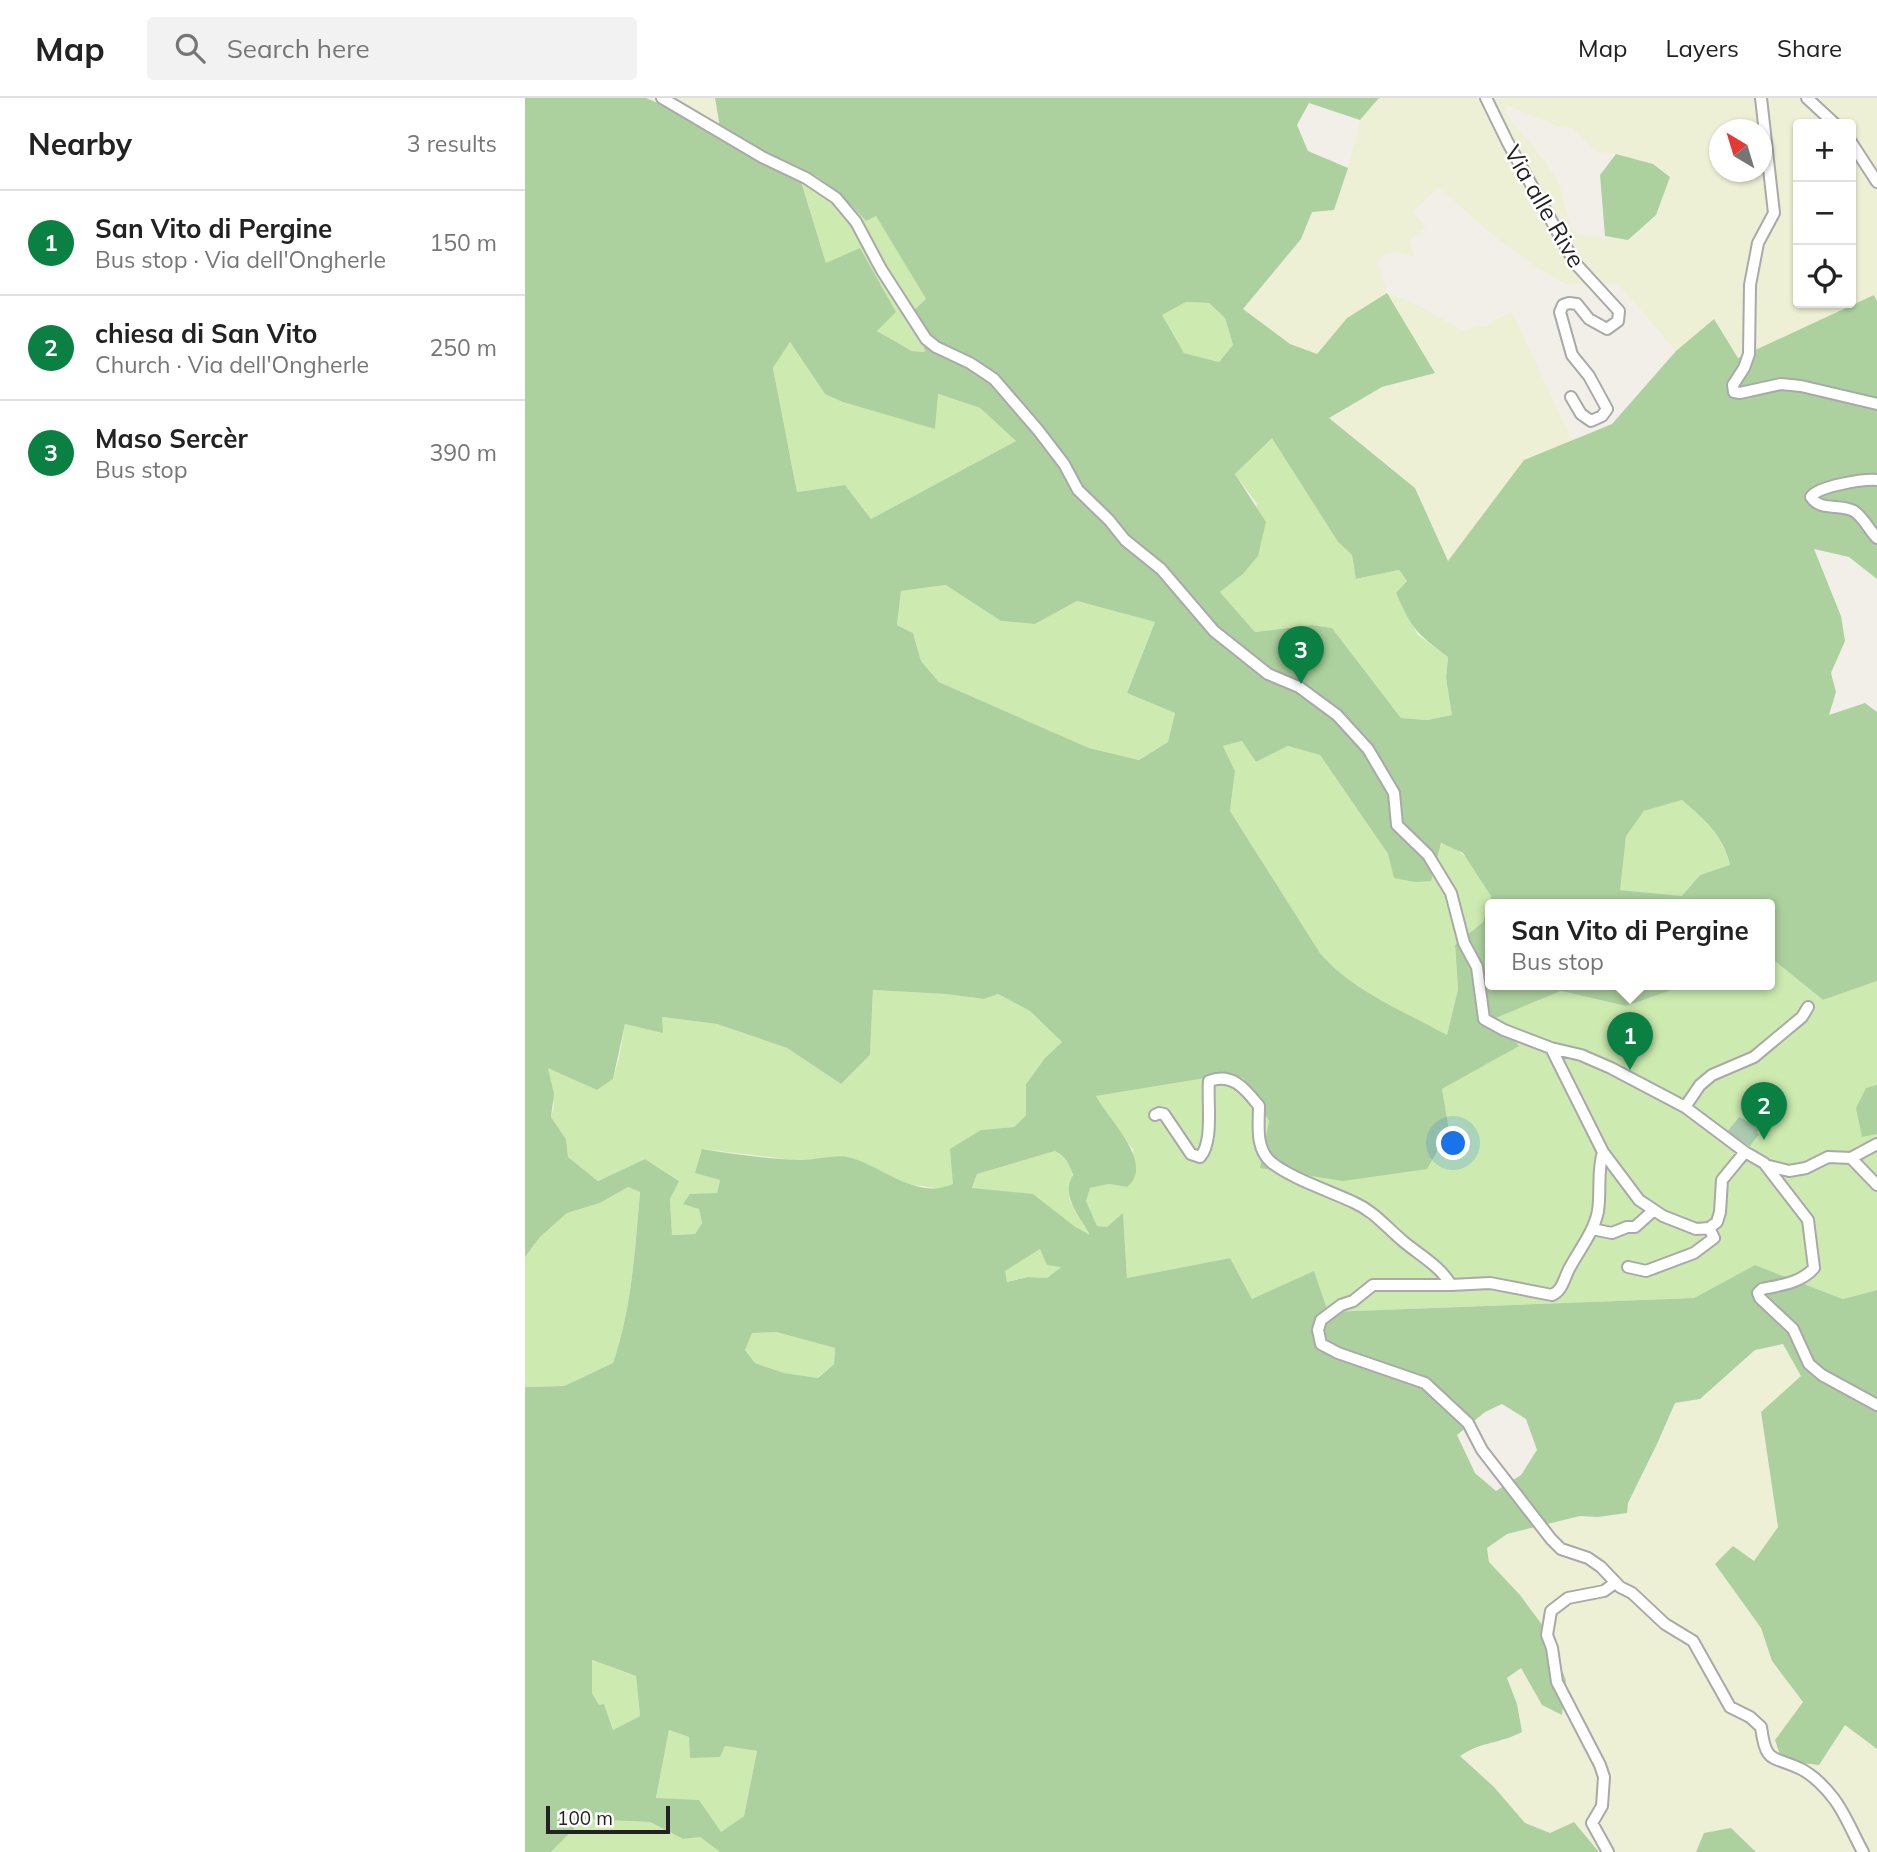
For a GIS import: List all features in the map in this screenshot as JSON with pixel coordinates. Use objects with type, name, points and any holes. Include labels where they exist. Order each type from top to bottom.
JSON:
[{"type":"street","points":[[662,98],[762,157],[806,178],[836,198],[856,222],[918,330],[936,347],[970,363],[994,379],[1044,439],[1073,478],[1078,490],[1125,540],[1161,569],[1224,640],[1268,674],[1299,687],[1337,715],[1368,749],[1394,793],[1397,825],[1428,855],[1451,892],[1464,943],[1477,967],[1484,1018],[1504,1030],[1611,1068],[1685,1107],[1745,1152],[1769,1166],[1789,1171],[1806,1168],[1828,1157],[1851,1158],[1877,1144]]},
{"type":"street","name":"Via alle Rive","points":[[1486,98],[1575,263],[1619,311],[1618,321],[1607,329],[1589,319],[1577,304],[1563,305],[1560,312],[1572,355],[1589,376],[1607,409],[1602,416],[1591,421],[1581,414],[1571,397]]},
{"type":"street","points":[[1761,98],[1774,213],[1759,243],[1750,285],[1749,354],[1733,385],[1734,391],[1740,393],[1781,384],[1801,386],[1877,404]]},
{"type":"street","points":[[1807,98],[1830,119]]},
{"type":"street","points":[[1856,150],[1877,182]]},
{"type":"street","points":[[1877,480],[1855,481],[1823,489],[1814,492],[1811,497],[1823,507],[1840,507],[1853,511],[1877,538]]},
{"type":"street","points":[[1685,1107],[1706,1080],[1754,1058],[1802,1017],[1808,1007]]},
{"type":"street","points":[[1546,1046],[1602,1152],[1639,1200],[1654,1210],[1696,1230],[1709,1228],[1717,1222],[1720,1212],[1722,1180],[1745,1152]]},
{"type":"street","points":[[1155,1115],[1164,1114],[1191,1154],[1200,1157],[1204,1153],[1208,1128],[1209,1081],[1221,1077],[1240,1083],[1259,1106],[1259,1143],[1270,1161],[1329,1193],[1355,1202],[1376,1216],[1444,1273],[1451,1285]]},
{"type":"street","points":[[1602,1152],[1597,1213],[1592,1229],[1559,1292],[1552,1295],[1490,1283],[1373,1285],[1353,1301],[1341,1305],[1321,1320],[1318,1330],[1321,1344],[1338,1353],[1425,1383],[1468,1423],[1482,1450],[1561,1549],[1588,1558],[1601,1567],[1615,1583],[1665,1624],[1693,1641],[1730,1707],[1750,1717],[1761,1727],[1764,1748],[1776,1762],[1801,1769],[1815,1778],[1834,1799],[1863,1852]]},
{"type":"street","points":[[1851,1158],[1877,1185]]},
{"type":"street","points":[[1769,1166],[1808,1220],[1814,1268],[1797,1281],[1762,1289],[1758,1293],[1760,1298],[1793,1329],[1809,1364],[1822,1375],[1877,1405]]},
{"type":"street","points":[[1592,1229],[1612,1233],[1635,1227],[1654,1210]]},
{"type":"street","points":[[1628,1266],[1646,1272],[1694,1253],[1714,1238],[1709,1228]]},
{"type":"street","points":[[1608,1852],[1592,1823],[1602,1807],[1604,1788],[1600,1765],[1557,1682],[1552,1648],[1547,1635],[1551,1611],[1568,1598],[1604,1591],[1615,1583]]},
{"type":"green space","points":[[525,98],[646,98],[672,109],[722,140],[715,98],[1379,98],[1360,120],[1309,103],[1297,125],[1308,151],[1348,168],[1334,210],[1312,212],[1301,239],[1243,309],[1290,344],[1317,354],[1347,318],[1387,293],[1435,373],[1382,387],[1329,418],[1415,488],[1448,561],[1524,460],[1612,424],[1676,351],[1714,319],[1738,358],[1846,308],[1856,308],[1856,303],[1874,295],[1877,301],[1877,579],[1849,557],[1814,549],[1841,616],[1845,641],[1831,673],[1836,692],[1829,715],[1865,703],[1877,712],[1877,981],[1823,1000],[1775,961],[1775,899],[1490,899],[1491,896],[1463,853],[1441,843],[1431,881],[1415,882],[1394,878],[1388,854],[1320,755],[1288,746],[1256,762],[1242,741],[1223,746],[1235,771],[1230,811],[1320,953],[1347,978],[1379,999],[1447,1035],[1458,989],[1455,945],[1483,922],[1485,916],[1485,990],[1672,990],[1626,1006],[1561,991],[1496,1018],[1519,1046],[1442,1089],[1449,1130],[1427,1169],[1343,1181],[1260,1168],[1269,1121],[1243,1078],[1218,1076],[1096,1096],[1127,1142],[1136,1166],[1134,1177],[1127,1187],[1109,1184],[1090,1188],[1086,1201],[1097,1226],[1107,1227],[1123,1213],[1127,1278],[1230,1258],[1252,1299],[1314,1271],[1328,1312],[1694,1298],[1755,1265],[1843,1299],[1877,1290],[1877,1749],[1845,1725],[1819,1765],[1782,1761],[1775,1740],[1803,1702],[1772,1661],[1761,1628],[1715,1564],[1733,1546],[1754,1561],[1778,1527],[1761,1412],[1801,1376],[1783,1344],[1755,1350],[1700,1399],[1675,1403],[1628,1503],[1627,1513],[1598,1517],[1580,1516],[1507,1534],[1487,1548],[1489,1562],[1520,1595],[1543,1626],[1566,1680],[1562,1715],[1542,1705],[1521,1668],[1507,1678],[1517,1704],[1522,1732],[1460,1756],[1494,1787],[1525,1823],[1550,1833],[1574,1822],[1599,1852],[720,1852],[700,1837],[683,1839],[650,1822],[584,1819],[551,1852],[525,1852],[525,1387],[564,1386],[613,1363],[629,1300],[640,1192],[628,1187],[600,1203],[567,1213],[540,1237],[525,1257]],"holes":[[[797,168],[825,182],[866,221],[876,216],[926,299],[913,311],[925,352],[912,351],[877,331],[896,312],[860,248],[826,263]],[[1186,302],[1209,303],[1225,318],[1233,345],[1219,362],[1184,353],[1162,315]],[[790,342],[825,394],[843,402],[935,429],[938,394],[980,408],[1016,441],[871,519],[845,485],[797,492],[773,368]],[[1272,438],[1338,542],[1352,555],[1356,579],[1399,570],[1407,581],[1396,593],[1406,615],[1416,630],[1448,657],[1446,678],[1452,715],[1427,720],[1401,718],[1332,628],[1312,625],[1255,632],[1220,592],[1243,574],[1258,556],[1266,522],[1235,474]],[[946,585],[1001,621],[1035,624],[1077,601],[1155,622],[1127,693],[1175,713],[1168,742],[1139,760],[1089,748],[939,682],[921,661],[913,633],[897,625],[901,591]],[[1682,800],[1718,837],[1730,865],[1700,875],[1682,896],[1620,890],[1626,836],[1644,811]],[[873,990],[984,999],[998,994],[1030,1011],[1062,1042],[1045,1058],[1026,1084],[1026,1115],[1014,1127],[981,1130],[950,1149],[953,1184],[940,1188],[914,1185],[846,1157],[805,1160],[702,1149],[695,1173],[720,1180],[717,1193],[690,1194],[683,1204],[699,1209],[702,1223],[695,1234],[672,1235],[670,1199],[679,1181],[645,1159],[598,1181],[568,1157],[566,1139],[551,1117],[554,1094],[548,1068],[597,1090],[613,1079],[625,1024],[663,1033],[662,1017],[717,1024],[787,1048],[841,1084],[870,1055]],[[1055,1151],[1070,1167],[1073,1175],[1070,1198],[1090,1235],[1033,1194],[972,1188],[977,1174]],[[1040,1249],[1047,1265],[1061,1267],[1047,1278],[1028,1277],[1007,1282],[1005,1271]],[[776,1332],[835,1348],[834,1364],[818,1378],[784,1373],[755,1363],[745,1350],[752,1333]],[[1502,1404],[1526,1419],[1537,1450],[1521,1475],[1496,1491],[1475,1473],[1457,1435],[1485,1412]],[[592,1660],[636,1676],[640,1716],[613,1730],[604,1704],[599,1705],[592,1693]],[[669,1730],[689,1737],[690,1758],[720,1757],[725,1746],[757,1751],[744,1816],[721,1832],[699,1800],[656,1798]]]},
{"type":"green space","points":[[646,98],[715,98],[722,141],[672,109]]},
{"type":"green space","points":[[1379,98],[1877,98],[1877,301],[1874,296],[1856,304],[1856,119],[1793,119],[1793,308],[1848,308],[1738,358],[1714,319],[1676,351],[1618,284],[1565,284],[1495,237],[1438,187],[1413,212],[1426,227],[1409,240],[1415,257],[1397,252],[1385,254],[1378,262],[1387,293],[1414,303],[1464,331],[1478,324],[1486,327],[1512,312],[1572,440],[1524,460],[1448,562],[1415,487],[1328,417],[1382,387],[1435,372],[1347,318],[1317,354],[1290,345],[1243,309],[1301,239],[1312,212],[1334,209],[1360,120]],"holes":[[[1507,105],[1557,126],[1572,128],[1598,153],[1616,154],[1653,164],[1628,240],[1584,235],[1571,229],[1559,183],[1546,162],[1505,113]]]},
{"type":"green space","points":[[1616,154],[1653,164],[1670,177],[1656,215],[1628,240],[1605,236],[1600,175]]},
{"type":"green space","points":[[797,167],[826,183],[866,221],[876,215],[926,299],[913,311],[925,352],[912,351],[877,331],[826,263]]},
{"type":"green space","points":[[1186,302],[1209,303],[1225,318],[1233,345],[1219,362],[1184,353],[1161,315]]},
{"type":"green space","points":[[790,342],[825,394],[935,429],[937,394],[980,408],[1016,441],[871,519],[845,485],[797,492],[773,368]]},
{"type":"green space","points":[[1272,437],[1338,542],[1352,555],[1356,579],[1399,570],[1407,581],[1396,594],[1418,635],[1448,657],[1446,678],[1452,715],[1427,720],[1401,718],[1332,628],[1312,625],[1255,632],[1220,592],[1243,574],[1257,504],[1235,474]]},
{"type":"green space","points":[[947,585],[1001,621],[1035,624],[1077,601],[1155,622],[1127,693],[1175,713],[1168,742],[1139,760],[1089,748],[939,682],[921,661],[913,633],[897,625],[901,591]]},
{"type":"green space","points":[[1243,741],[1256,762],[1288,746],[1320,755],[1388,854],[1438,844],[1455,849],[1470,862],[1491,896],[1490,899],[1485,899],[1483,922],[1455,945],[1458,989],[1447,1035],[1363,990],[1320,953],[1230,811],[1235,771],[1223,746]]},
{"type":"green space","points":[[1682,800],[1718,837],[1730,866],[1700,875],[1683,896],[1619,890],[1626,835],[1644,811]]},
{"type":"green space","points":[[1775,961],[1823,1000],[1877,981],[1877,1290],[1843,1299],[1755,1265],[1694,1298],[1328,1312],[1252,1299],[1230,1258],[1127,1278],[1123,1214],[1107,1227],[1097,1226],[1085,1201],[1090,1188],[1109,1184],[1127,1187],[1133,1150],[1095,1096],[1218,1076],[1243,1078],[1269,1121],[1449,1130],[1442,1089],[1518,1046],[1496,1018],[1561,991],[1626,1006],[1672,990],[1775,990]]},
{"type":"green space","points":[[873,990],[984,999],[998,994],[1030,1011],[1062,1042],[1045,1058],[1026,1084],[1026,1115],[1014,1127],[981,1130],[953,1168],[953,1185],[941,1189],[907,1184],[850,1157],[801,1161],[703,1149],[720,1180],[717,1193],[699,1209],[702,1223],[695,1234],[672,1235],[670,1199],[678,1180],[645,1159],[598,1181],[568,1157],[566,1139],[551,1117],[554,1106],[548,1067],[597,1090],[613,1079],[625,1024],[662,1032],[662,1017],[717,1024],[787,1048],[841,1084],[870,1055]]},
{"type":"green space","points":[[1877,1085],[1877,1134],[1862,1137],[1856,1108],[1866,1088]]},
{"type":"green space","points":[[1739,1117],[1760,1128],[1750,1146],[1727,1132]]},
{"type":"green space","points":[[1055,1151],[1070,1166],[1072,1177],[1069,1199],[1091,1236],[1074,1226],[972,1189],[977,1174]]},
{"type":"green space","points":[[628,1187],[640,1192],[629,1300],[613,1363],[564,1386],[525,1387],[525,1257],[540,1237],[567,1213],[600,1203]]},
{"type":"green space","points":[[1040,1248],[1062,1266],[1047,1278],[1027,1277],[1007,1282],[1004,1271]]},
{"type":"green space","points":[[752,1332],[776,1332],[835,1348],[834,1364],[817,1378],[784,1373],[755,1363],[745,1350]]},
{"type":"green space","points":[[1783,1344],[1801,1376],[1761,1413],[1778,1527],[1754,1562],[1715,1564],[1761,1628],[1772,1661],[1803,1702],[1775,1740],[1845,1724],[1877,1749],[1877,1852],[1756,1852],[1731,1828],[1704,1833],[1696,1852],[1599,1852],[1574,1822],[1550,1833],[1525,1823],[1494,1787],[1460,1756],[1479,1744],[1504,1741],[1517,1704],[1507,1678],[1521,1668],[1542,1705],[1562,1715],[1566,1680],[1543,1626],[1520,1595],[1489,1562],[1487,1548],[1507,1534],[1581,1516],[1598,1517],[1626,1513],[1628,1503],[1675,1403],[1700,1399],[1755,1350]]},
{"type":"green space","points":[[591,1660],[636,1676],[640,1716],[613,1730],[604,1704],[599,1705],[592,1693]]},
{"type":"green space","points":[[669,1730],[689,1737],[691,1758],[725,1746],[757,1751],[744,1816],[721,1832],[656,1798]]},
{"type":"green space","points":[[584,1819],[650,1822],[683,1839],[700,1837],[720,1852],[551,1852]]},
{"type":"green space","points":[[1731,1828],[1756,1852],[1696,1852],[1704,1833]]},
{"type":"place","name":"Maso Sercèr","points":[[1301,684]]},
{"type":"place","name":"San Vito di Pergine","points":[[1630,1070]]},
{"type":"place","name":"chiesa di San Vito","points":[[1764,1140]]}]
